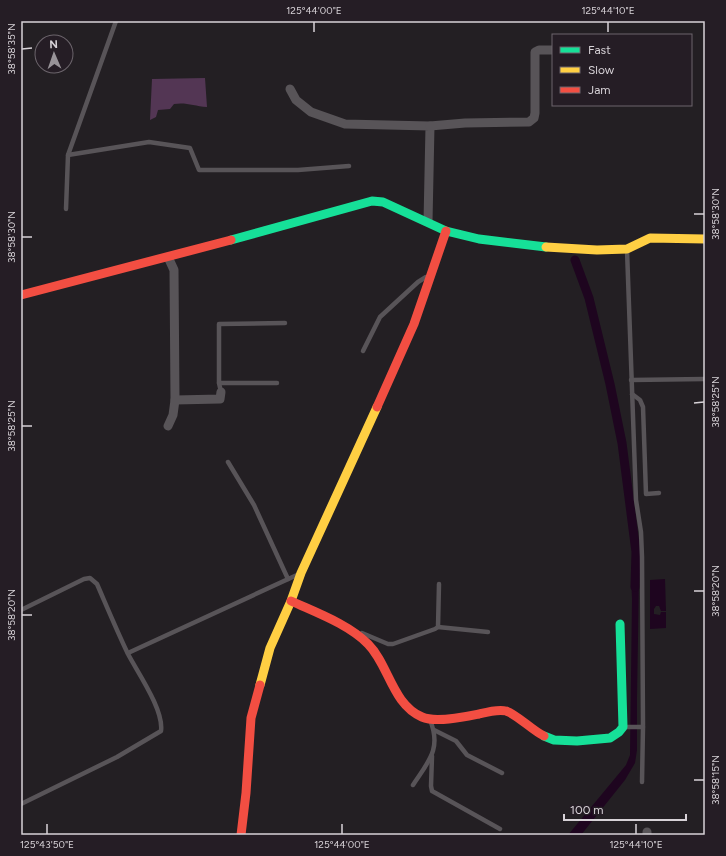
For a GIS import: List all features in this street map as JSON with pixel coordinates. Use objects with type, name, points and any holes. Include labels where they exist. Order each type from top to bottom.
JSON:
[{"type":"street","points":[[290,89],[296,100],[311,112],[344,124],[430,126],[465,123],[529,122],[534,118],[535,112],[535,52],[539,50],[552,50]]},
{"type":"street","points":[[428,222],[430,126]]},
{"type":"street","points":[[21,295],[372,202],[383,202],[446,231],[479,239],[537,246],[597,250],[627,249],[650,238],[705,239]]},
{"type":"street","points":[[242,835],[251,718],[270,648],[291,601],[301,574],[414,324],[433,273],[446,231]]},
{"type":"street","points":[[168,257],[174,270],[175,400],[173,414],[168,426]]},
{"type":"street","points":[[175,400],[220,399],[220,387]]},
{"type":"street","points":[[291,601],[345,627],[367,643],[375,652],[398,695],[409,708],[422,717],[461,718],[492,711],[507,711],[540,734],[554,740],[577,741],[610,738],[626,727],[620,624]]},
{"type":"lane","points":[[66,209],[68,155],[116,21]]},
{"type":"lane","points":[[68,155],[149,142],[190,148],[199,170],[298,170],[349,166]]},
{"type":"lane","points":[[627,249],[636,500],[641,532],[642,557],[642,782]]},
{"type":"lane","points":[[363,351],[380,317],[418,282],[433,273]]},
{"type":"lane","points":[[277,383],[220,387],[219,324],[285,323]]},
{"type":"lane","points":[[631,380],[705,379]]},
{"type":"lane","points":[[632,394],[640,400],[643,406],[646,494],[658,494]]},
{"type":"lane","points":[[228,462],[254,505],[288,579]]},
{"type":"lane","points":[[128,653],[301,574]]},
{"type":"lane","points":[[21,610],[84,578],[90,578],[96,584],[128,653],[156,707],[162,724],[161,731],[117,757],[21,804]]},
{"type":"lane","points":[[438,627],[440,584]]},
{"type":"lane","points":[[345,627],[388,644],[393,644],[438,627],[488,632]]},
{"type":"lane","points":[[429,718],[436,737],[432,756],[432,791],[500,829]]},
{"type":"lane","points":[[626,727],[641,727]]},
{"type":"lane","points":[[434,730],[456,741],[467,755],[502,773]]},
{"type":"lane","points":[[413,786],[432,756]]},
{"type":"shaded area","points":[[205,78],[207,107],[174,104],[170,109],[158,110],[156,117],[150,120],[152,79]]},
{"type":"shaded area","points":[[631,577],[639,577],[637,750],[635,763],[625,780],[581,835],[568,835],[626,765],[630,755]]},
{"type":"shaded area","points":[[665,579],[666,611],[661,611],[659,606],[656,606],[654,609],[654,614],[660,615],[661,612],[666,612],[666,628],[650,629],[650,580]]},
{"type":"waterway","points":[[575,260],[589,298],[610,384],[622,443],[636,552],[635,587]]},
{"type":"traffic: fast","points":[[231,240],[372,201],[383,202],[446,231],[479,239],[546,247]]},
{"type":"traffic: fast","points":[[544,736],[554,740],[577,741],[610,738],[619,732],[623,727],[620,624]]},
{"type":"traffic: slow","points":[[546,247],[597,250],[627,249],[650,238],[705,239]]},
{"type":"traffic: slow","points":[[260,685],[270,648],[291,601],[301,573],[377,407]]},
{"type":"traffic: jam","points":[[377,407],[414,324],[446,231]]},
{"type":"traffic: jam","points":[[21,295],[231,240]]},
{"type":"traffic: jam","points":[[291,601],[342,625],[368,644],[381,662],[397,694],[412,711],[422,717],[428,719],[450,719],[503,710],[510,712],[544,736]]},
{"type":"traffic: jam","points":[[241,835],[246,793],[251,718],[260,685]]}]
